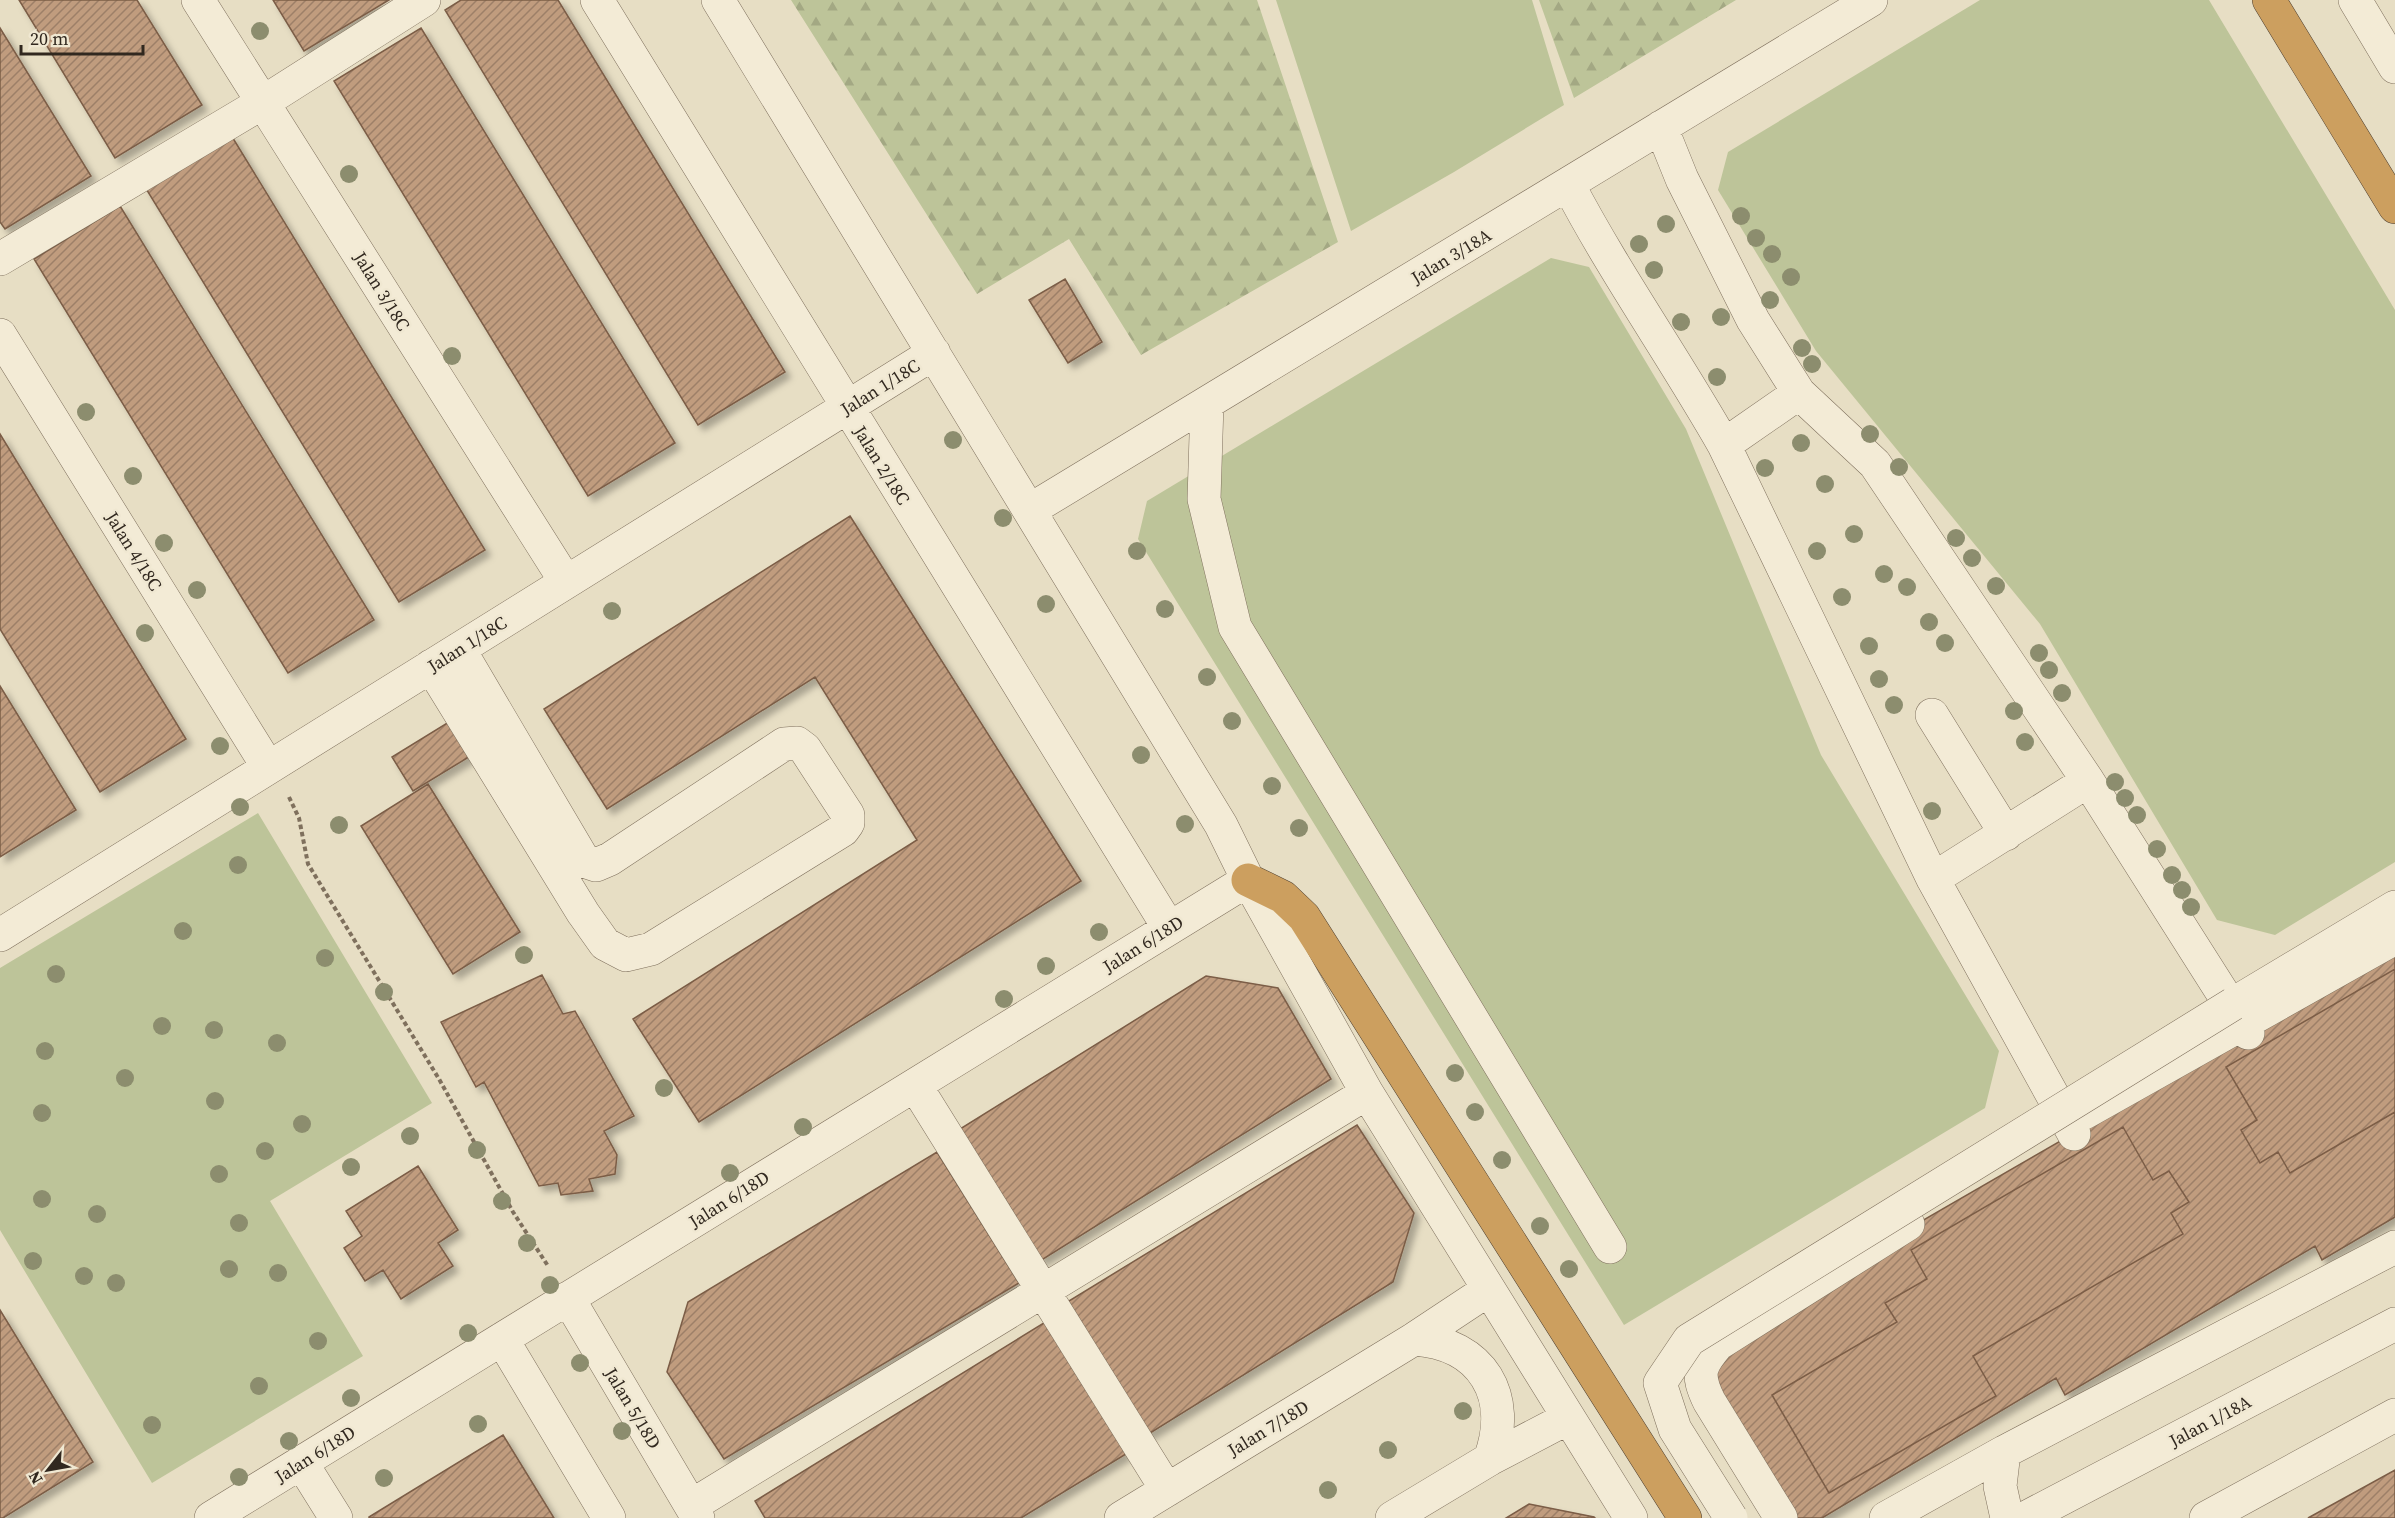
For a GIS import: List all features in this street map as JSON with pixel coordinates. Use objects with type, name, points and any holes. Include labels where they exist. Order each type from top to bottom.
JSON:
[{"type":"highway","points":[[2269,0],[2395,207]]},
{"type":"highway","points":[[1248,880],[1283,897],[1304,917],[1685,1518]]},
{"type":"street","name":"Jalan 3/18C","points":[[198,0],[566,582]]},
{"type":"street","points":[[0,259],[262,103],[424,0]]},
{"type":"street","name":"Jalan 2/18C","points":[[597,0],[846,408],[1169,928]]},
{"type":"street","points":[[718,0],[1221,825],[1248,880],[1367,1093],[1631,1518]]},
{"type":"street","name":"Jalan 3/18A","points":[[1030,510],[1871,0]]},
{"type":"street","points":[[2355,0],[2395,67]]},
{"type":"street","points":[[1661,127],[1682,180],[1753,321],[1799,393],[1875,464],[2088,781],[2246,1028]]},
{"type":"street","points":[[1568,184],[1593,233],[1701,404],[1724,445],[1933,879],[2044,1083],[2071,1128]]},
{"type":"street","name":"Jalan 4/18C","points":[[0,335],[268,767]]},
{"type":"street","name":"Jalan 1/18C","points":[[0,935],[934,353]]},
{"type":"street","points":[[1724,445],[1799,393]]},
{"type":"street","points":[[1208,404],[1204,499],[1235,627],[1610,1247]]},
{"type":"street","points":[[431,666],[583,913],[605,944],[626,955],[651,949],[843,831],[848,823],[848,815],[805,749],[796,743],[784,744],[610,859],[596,865],[584,861],[459,649]]},
{"type":"street","points":[[1932,715],[2006,834]]},
{"type":"street","points":[[1933,879],[2088,781]]},
{"type":"street","name":"Jalan 6/18D","points":[[211,1518],[1248,880]]},
{"type":"street","points":[[1731,1518],[1675,1429],[1660,1383],[1689,1340],[1915,1213],[2213,1016],[2395,907]]},
{"type":"street","points":[[1781,1518],[1709,1401],[1700,1382],[1704,1360],[1718,1344],[2071,1128],[2246,1028],[2395,938]]},
{"type":"street","points":[[915,1085],[1167,1490]]},
{"type":"street","points":[[695,1512],[1042,1292],[1367,1093]]},
{"type":"street","points":[[1886,1518],[2004,1452],[2395,1246]]},
{"type":"street","name":"Jalan 7/18D","points":[[1121,1518],[1414,1339],[1488,1290]]},
{"type":"street","name":"Jalan 5/18D","points":[[568,1298],[695,1512]]},
{"type":"street","name":"Jalan 1/18A","points":[[2025,1518],[2395,1324]]},
{"type":"street","points":[[502,1339],[609,1518]]},
{"type":"street","points":[[1414,1339],[1433,1340],[1467,1356],[1481,1370],[1498,1404],[1500,1422],[1497,1441],[1490,1459]]},
{"type":"street","points":[[2206,1518],[2395,1415]]},
{"type":"street","points":[[1392,1518],[1490,1459],[1568,1418]]},
{"type":"street","points":[[2004,1452],[2000,1486],[2007,1518]]},
{"type":"street","points":[[302,1462],[336,1518]]},
{"type":"path","points":[[268,767],[288,794],[299,818],[308,864],[439,1079],[513,1212],[568,1298]]},
{"type":"green space","points":[[791,0],[1257,0],[1338,242],[1141,355],[1069,239],[977,294]]},
{"type":"green space","points":[[1276,0],[1532,0],[1564,105],[1351,231]]},
{"type":"green space","points":[[1539,0],[1736,0],[1574,98]]},
{"type":"green space","points":[[1980,0],[2209,0],[2395,310],[2395,862],[2275,935],[2217,920],[2040,624],[1816,351],[1718,190],[1728,152]]},
{"type":"green space","points":[[1551,258],[1589,267],[1686,429],[1821,755],[1999,1051],[1985,1108],[1624,1325],[1138,539],[1147,501]]},
{"type":"green space","points":[[258,813],[432,1103],[270,1201],[363,1356],[152,1483],[0,1230],[0,968]]},
{"type":"building","points":[[19,0],[137,0],[202,105],[115,158]]},
{"type":"building","points":[[273,0],[389,0],[304,51]]},
{"type":"building","points":[[461,0],[558,0],[785,372],[698,425],[445,10]]},
{"type":"building","points":[[0,28],[91,176],[5,229],[0,222]]},
{"type":"building","points":[[421,28],[675,443],[588,496],[334,81]]},
{"type":"building","points":[[231,135],[485,550],[399,602],[145,187]]},
{"type":"building","points":[[120,206],[374,620],[288,673],[34,259]]},
{"type":"building","points":[[1065,279],[1102,342],[1068,363],[1029,300]]},
{"type":"building","points":[[0,434],[186,739],[100,792],[0,629]]},
{"type":"building","points":[[850,516],[1081,881],[699,1122],[633,1019],[917,840],[815,677],[607,809],[544,709]]},
{"type":"building","points":[[0,686],[76,810],[0,857]]},
{"type":"building","points":[[457,717],[477,752],[413,791],[392,757]]},
{"type":"building","points":[[428,784],[520,932],[453,974],[361,826]]},
{"type":"building","points":[[2395,948],[2395,1217],[2322,1260],[2315,1246],[2065,1395],[2056,1378],[1822,1518],[1797,1518],[1693,1353]]},
{"type":"building","points":[[2395,969],[2395,1112],[2290,1173],[2278,1152],[2260,1163],[2241,1130],[2257,1120],[2226,1067]]},
{"type":"building","points":[[542,975],[563,1014],[575,1011],[634,1116],[604,1131],[617,1155],[615,1174],[589,1179],[593,1191],[561,1195],[558,1183],[539,1186],[484,1082],[476,1087],[441,1022]]},
{"type":"building","points":[[1206,976],[1278,988],[1331,1079],[1040,1261],[960,1129]]},
{"type":"building","points":[[1357,1125],[1414,1213],[1393,1282],[1147,1435],[1064,1304]]},
{"type":"building","points":[[2123,1127],[2153,1180],[2169,1171],[2189,1202],[2171,1213],[2183,1234],[1973,1356],[1996,1396],[1829,1493],[1772,1395],[1897,1322],[1885,1303],[1927,1279],[1911,1250]]},
{"type":"building","points":[[937,1152],[1019,1283],[724,1459],[667,1372],[688,1302]]},
{"type":"building","points":[[418,1166],[458,1230],[438,1243],[453,1266],[401,1299],[383,1270],[365,1281],[344,1248],[362,1236],[346,1211]]},
{"type":"building","points":[[0,1310],[93,1462],[3,1518],[0,1518]]},
{"type":"building","points":[[1047,1321],[1126,1454],[1021,1518],[765,1518],[755,1501]]},
{"type":"building","points":[[503,1435],[554,1518],[369,1518],[369,1517]]},
{"type":"building","points":[[2395,1470],[2395,1518],[2308,1518]]},
{"type":"building","points":[[1529,1504],[1594,1517],[1595,1518],[1506,1518]]}]
